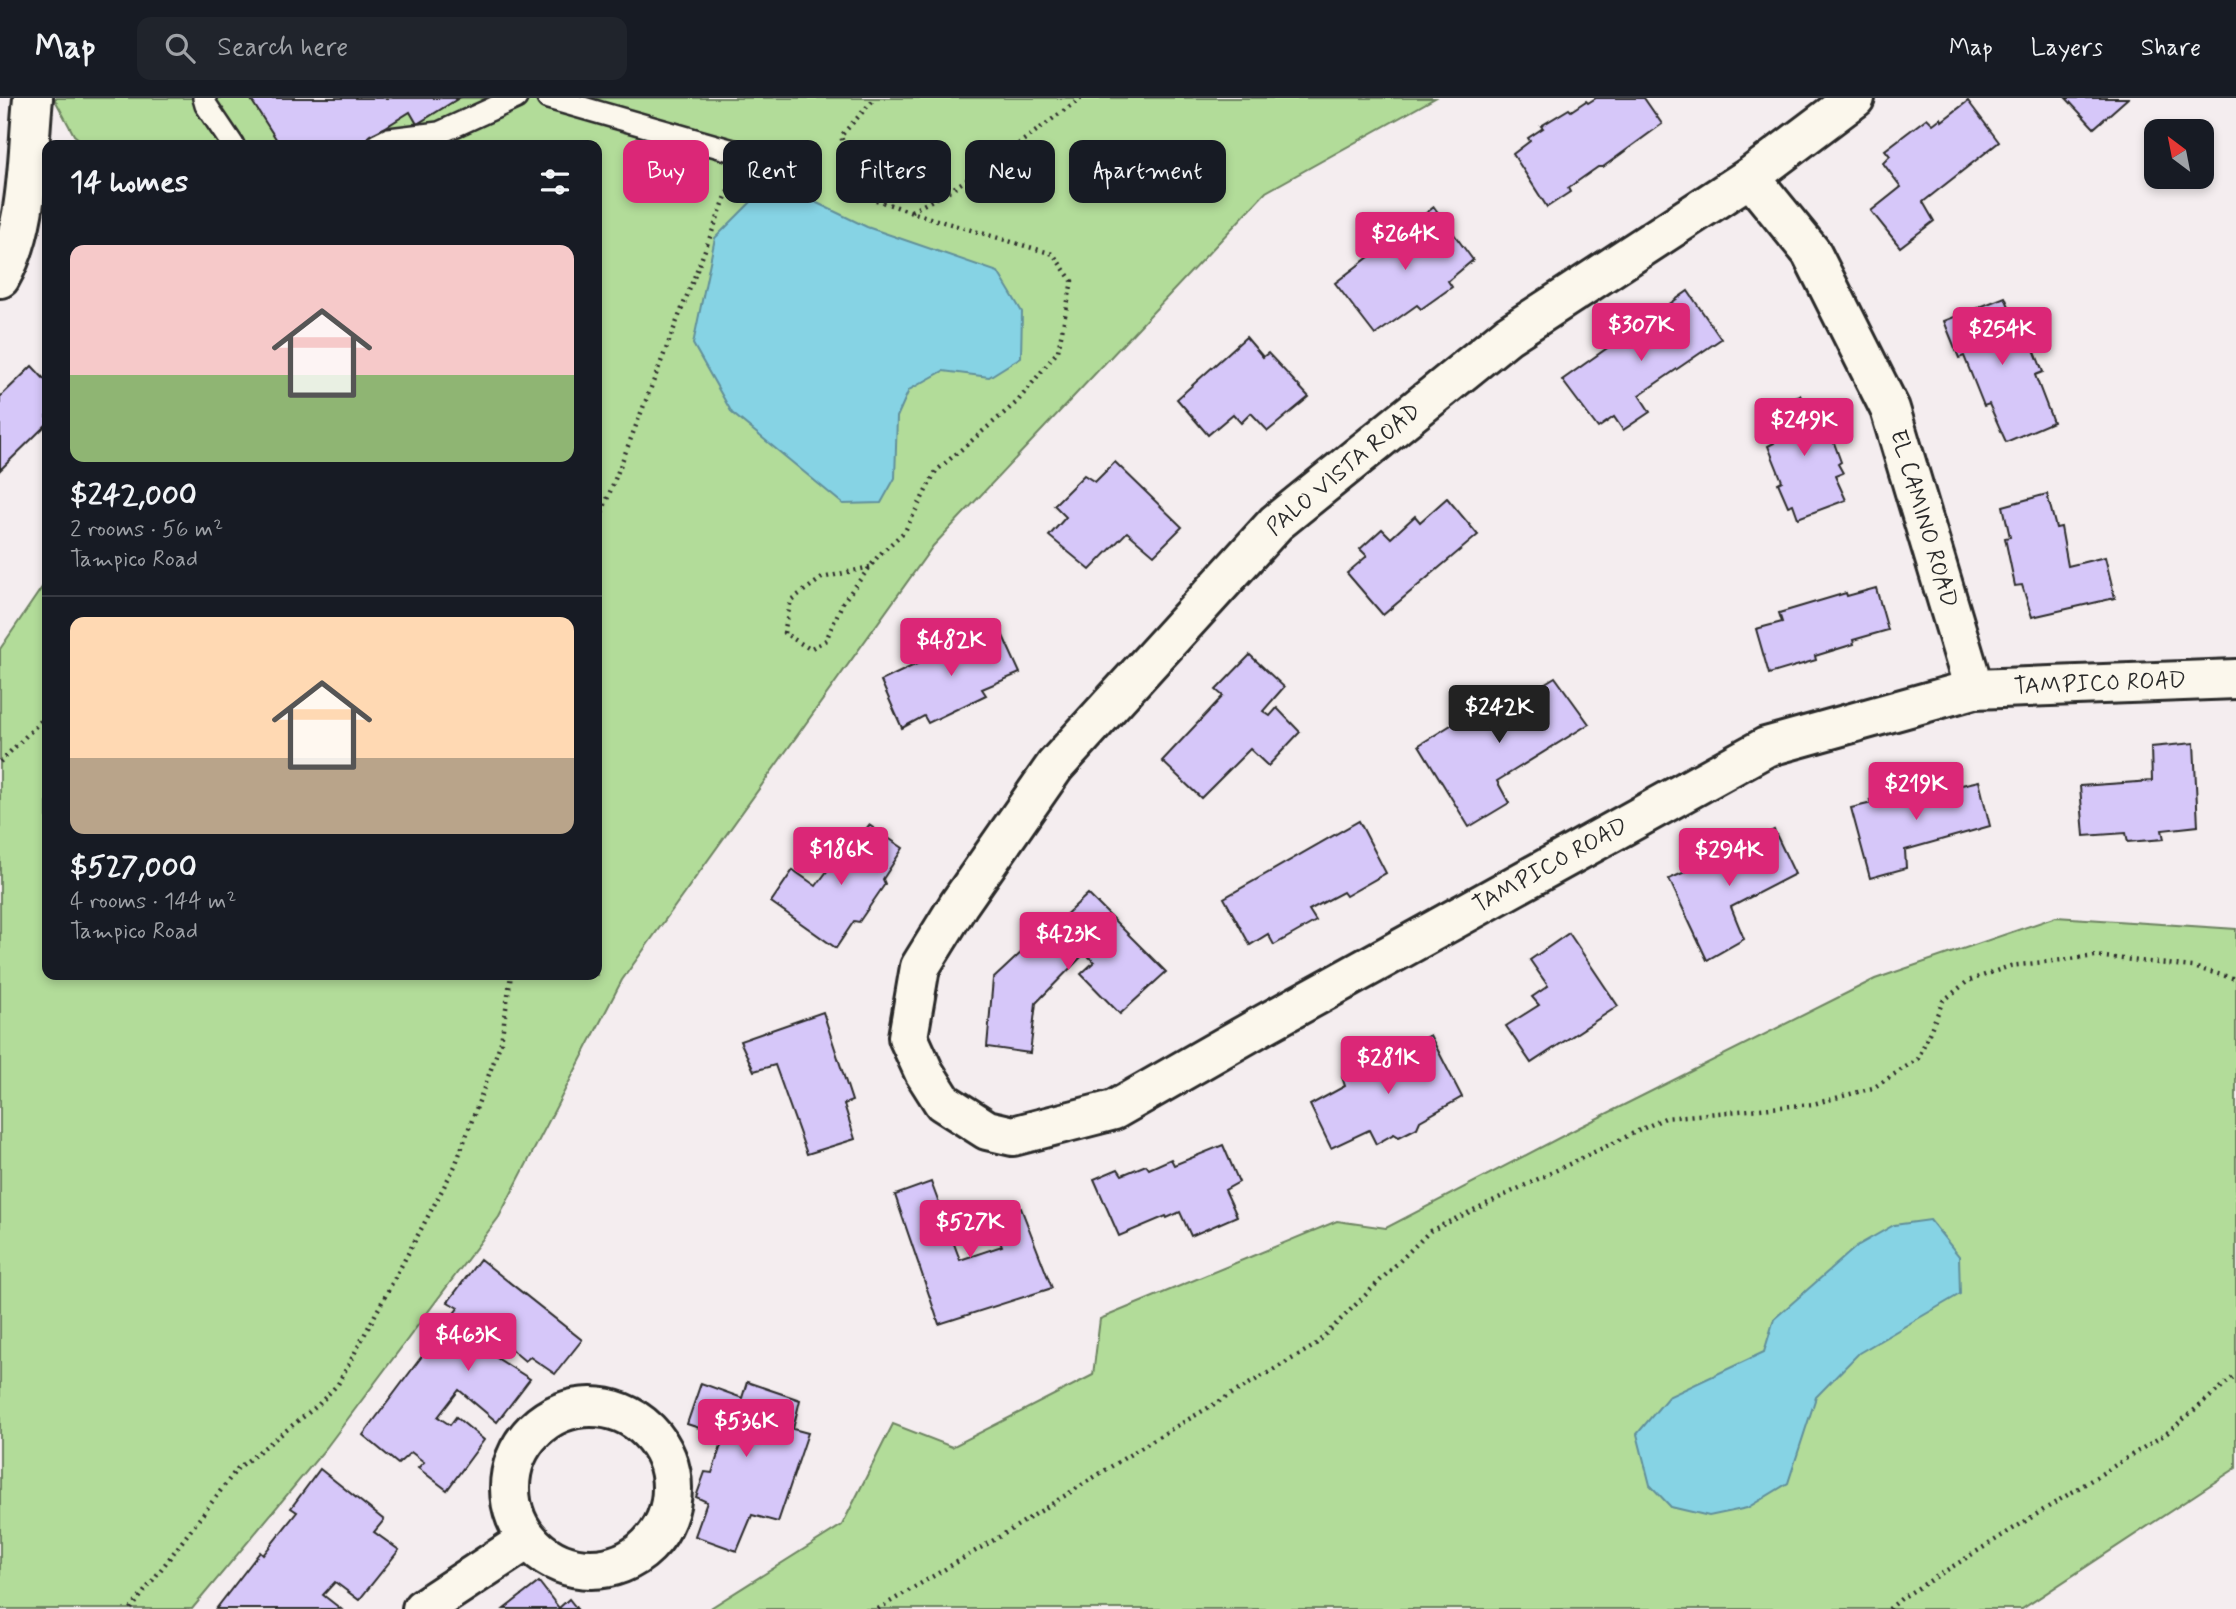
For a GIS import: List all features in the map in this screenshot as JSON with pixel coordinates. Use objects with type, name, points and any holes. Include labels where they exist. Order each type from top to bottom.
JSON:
[{"type":"street","points":[[0,278],[17,238],[22,212],[33,98]]},
{"type":"street","name":"PALO VISTA ROAD","points":[[943,1102],[924,1072],[908,1037],[920,967],[959,904],[1055,766],[1276,523],[1508,335],[1750,177],[1855,98]]},
{"type":"street","name":"EL CAMINO ROAD","points":[[1750,177],[1811,252],[1891,409],[1974,689]]},
{"type":"street","name":"TAMPICO ROAD","points":[[943,1102],[987,1130],[1013,1136],[1114,1110],[1766,747],[1974,689],[2236,679]]},
{"type":"street","points":[[600,1406],[626,1414],[649,1430],[665,1452],[672,1478],[671,1504],[662,1529],[646,1549],[623,1563],[598,1570],[571,1567],[547,1558],[527,1540],[514,1516],[508,1489],[513,1462],[526,1437],[546,1419],[572,1408],[600,1406]]},
{"type":"street","points":[[422,1609],[527,1540]]},
{"type":"lane","points":[[204,98],[230,140]]},
{"type":"lane","points":[[386,140],[439,133],[516,98]]},
{"type":"lane","points":[[548,98],[621,108],[723,146]]},
{"type":"path","points":[[870,566],[822,578],[791,600],[784,633],[810,649],[826,640],[843,602],[879,555],[905,531],[936,471],[1017,402],[1058,351],[1072,281],[1053,254],[858,194],[841,136],[875,98]]},
{"type":"path","points":[[911,212],[975,173],[1082,98]]},
{"type":"path","points":[[602,513],[728,203]]},
{"type":"path","points":[[0,762],[42,720]]},
{"type":"path","points":[[878,1609],[1009,1531],[1153,1440],[1314,1346],[1430,1231],[1665,1118],[1813,1104],[1873,1088],[1917,1059],[1943,1001],[1968,981],[2010,966],[2096,956],[2193,967],[2236,979]]},
{"type":"path","points":[[131,1609],[237,1469],[317,1406],[338,1384],[455,1166],[501,1042],[510,980]]},
{"type":"path","points":[[1889,1609],[1902,1598],[2167,1433],[2236,1375]]},
{"type":"green space","points":[[54,98],[1435,98],[1266,192],[933,546],[622,980],[499,1217],[326,1448],[192,1609],[0,1609],[0,649],[42,587],[42,980],[602,980],[602,140],[80,140],[74,135]]},
{"type":"green space","points":[[2056,917],[2236,929],[2236,1468],[2022,1609],[709,1609],[842,1525],[893,1424],[952,1447],[1093,1375],[1100,1319],[1337,1221],[1386,1228],[1875,979]]},
{"type":"water","points":[[750,203],[817,203],[867,227],[998,272],[1022,312],[1021,357],[989,377],[943,371],[909,390],[897,417],[895,478],[881,503],[843,504],[732,413],[693,344],[715,238]]},
{"type":"water","points":[[1930,1220],[1959,1256],[1960,1294],[1859,1353],[1816,1397],[1788,1483],[1747,1508],[1709,1516],[1671,1507],[1650,1485],[1637,1434],[1668,1397],[1764,1352],[1774,1319],[1857,1246],[1894,1225]]},
{"type":"building","points":[[250,98],[459,98],[417,124],[410,112],[365,140],[277,140]]},
{"type":"building","points":[[1596,98],[1644,98],[1662,124],[1603,167],[1598,167],[1568,188],[1570,192],[1547,207],[1513,154],[1530,141],[1528,138],[1543,128],[1541,126],[1569,109],[1571,111]]},
{"type":"building","points":[[2066,98],[2128,98],[2094,128]]},
{"type":"building","points":[[1968,101],[1999,142],[1923,202],[1934,221],[1900,247],[1871,211],[1901,187],[1883,163],[1890,156],[1885,150],[1927,118],[1933,124],[1941,118],[1942,121]]},
{"type":"building","points":[[1434,207],[1473,260],[1448,281],[1452,287],[1421,309],[1417,305],[1375,335],[1335,283]]},
{"type":"building","points":[[1688,291],[1721,339],[1639,395],[1650,412],[1623,430],[1614,417],[1598,428],[1562,380]]},
{"type":"building","points":[[2005,297],[2018,328],[2025,327],[2043,372],[2035,375],[2053,422],[2006,442],[1989,404],[1984,406],[1964,356],[1959,358],[1944,321]]},
{"type":"building","points":[[1246,337],[1263,357],[1268,353],[1309,397],[1268,431],[1251,413],[1241,423],[1233,414],[1208,435],[1177,399]]},
{"type":"building","points":[[32,366],[42,377],[42,429],[0,470],[0,397]]},
{"type":"building","points":[[1800,395],[1814,427],[1826,421],[1843,473],[1835,476],[1846,500],[1798,518],[1793,504],[1788,506],[1778,483],[1782,481],[1768,446],[1774,443],[1761,410]]},
{"type":"building","points":[[1115,462],[1182,527],[1154,555],[1127,532],[1090,570],[1049,536],[1066,517],[1054,505],[1084,475],[1095,482]]},
{"type":"building","points":[[2047,494],[2056,528],[2061,527],[2068,566],[2105,557],[2115,598],[2032,617],[2022,585],[2015,586],[2005,538],[2010,537],[2003,506]]},
{"type":"building","points":[[1447,498],[1478,535],[1383,615],[1347,573],[1367,556],[1360,549],[1382,529],[1391,538],[1415,516],[1420,522]]},
{"type":"building","points":[[1876,588],[1888,630],[1853,640],[1854,644],[1815,656],[1816,660],[1769,674],[1756,629],[1782,622],[1779,613],[1846,593],[1847,596]]},
{"type":"building","points":[[998,625],[1020,673],[982,689],[986,695],[928,723],[924,716],[902,728],[881,681]]},
{"type":"building","points":[[1250,655],[1284,687],[1263,711],[1270,716],[1277,708],[1300,732],[1268,766],[1250,749],[1201,798],[1162,761],[1223,696],[1216,690]]},
{"type":"building","points":[[1555,677],[1589,724],[1497,781],[1509,803],[1469,827],[1419,745],[1512,687],[1519,699]]},
{"type":"building","points":[[2194,743],[2198,826],[2162,830],[2164,839],[2128,842],[2126,833],[2084,836],[2080,786],[2152,781],[2151,747]]},
{"type":"building","points":[[1979,781],[1990,826],[1905,850],[1906,868],[1870,878],[1851,808],[1872,803],[1870,800],[1922,787],[1922,791],[1942,785],[1944,789]]},
{"type":"building","points":[[1359,821],[1386,873],[1346,896],[1343,892],[1309,910],[1316,921],[1274,945],[1268,934],[1250,945],[1224,898]]},
{"type":"building","points":[[869,825],[903,848],[883,879],[885,884],[859,922],[854,921],[836,948],[771,902],[793,870],[816,886],[857,831],[862,834]]},
{"type":"building","points":[[1774,830],[1795,874],[1731,907],[1744,939],[1707,960],[1669,879],[1701,865],[1698,860],[1742,840],[1748,844]]},
{"type":"building","points":[[1088,894],[1166,972],[1120,1014],[1081,974],[1094,962],[1085,953],[1036,1003],[1030,1053],[987,1047],[993,979],[1039,936],[1046,942],[1051,938],[1046,933]]},
{"type":"building","points":[[1569,933],[1618,1006],[1531,1063],[1506,1026],[1539,1005],[1532,997],[1548,986],[1530,960]]},
{"type":"building","points":[[823,1012],[852,1101],[844,1104],[855,1139],[807,1154],[775,1065],[754,1071],[740,1041]]},
{"type":"building","points":[[1430,1035],[1462,1097],[1420,1121],[1417,1128],[1399,1137],[1394,1134],[1376,1144],[1369,1130],[1331,1148],[1310,1105],[1345,1086],[1342,1077]]},
{"type":"building","points":[[1223,1145],[1239,1182],[1225,1190],[1237,1216],[1191,1236],[1180,1212],[1119,1236],[1094,1179],[1118,1169],[1122,1175],[1146,1165],[1149,1169],[1171,1159],[1174,1165]]},
{"type":"building","points":[[931,1182],[960,1260],[1002,1246],[991,1221],[1021,1208],[1052,1288],[939,1324],[895,1195]]},
{"type":"building","points":[[480,1259],[582,1340],[555,1374],[530,1357],[525,1361],[500,1340],[489,1353],[530,1379],[497,1422],[459,1390],[438,1417],[450,1425],[456,1417],[484,1440],[447,1490],[418,1468],[424,1462],[411,1452],[398,1464],[363,1435],[458,1308],[448,1302]]},
{"type":"building","points":[[747,1382],[800,1400],[793,1429],[808,1433],[778,1522],[752,1515],[737,1551],[695,1536],[707,1502],[696,1497],[705,1472],[712,1473],[724,1436],[687,1424],[701,1383],[742,1398]]},
{"type":"building","points":[[320,1469],[384,1520],[374,1532],[399,1550],[359,1600],[335,1582],[323,1595],[341,1609],[216,1609],[260,1552],[263,1555],[297,1512],[291,1508]]},
{"type":"building","points":[[539,1582],[559,1608],[569,1599],[577,1609],[504,1609]]}]
